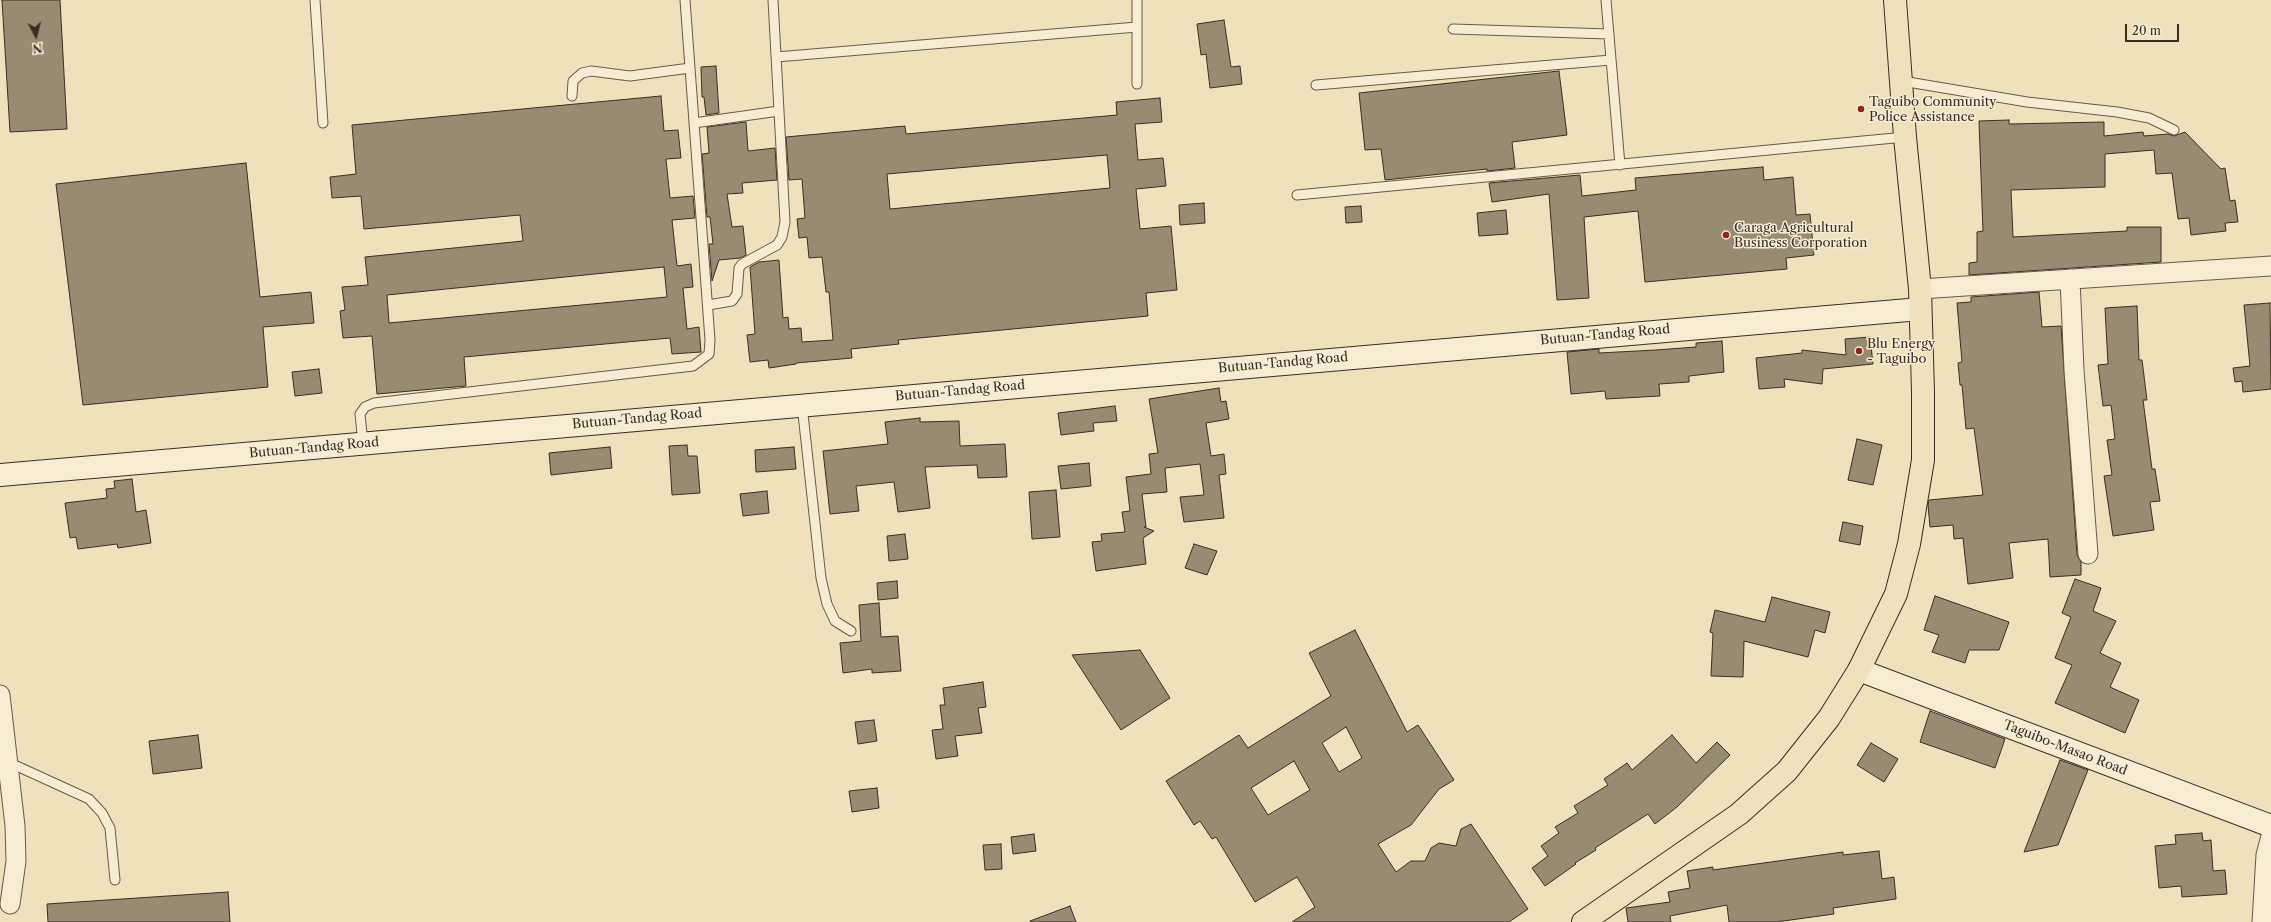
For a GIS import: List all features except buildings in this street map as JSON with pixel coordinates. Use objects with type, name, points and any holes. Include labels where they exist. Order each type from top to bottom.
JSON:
[{"type":"highway","points":[[1583,922],[1739,814],[1787,771],[1829,718],[1860,670],[1896,594],[1912,529],[1923,460],[1923,392],[1920,299],[1905,137],[1895,0]]},
{"type":"main road","name":"Butuan-Tandag Road","points":[[0,475],[802,405],[1920,299]]},
{"type":"main road","name":"Taguibo-Masao Road","points":[[1860,670],[2271,826]]},
{"type":"street","points":[[1920,299],[2070,279],[2271,266]]},
{"type":"street","points":[[2070,279],[2074,370],[2088,554]]},
{"type":"street","points":[[0,695],[15,826],[16,862],[10,904]]},
{"type":"street","points":[[2262,922],[2266,855],[2271,836]]},
{"type":"lane","points":[[315,0],[323,123]]},
{"type":"lane","points":[[363,444],[360,414],[365,407],[374,403],[693,366],[709,354],[710,340],[708,305],[685,0]]},
{"type":"lane","points":[[708,305],[732,301],[737,294],[739,268],[742,264],[776,246],[782,237],[784,222],[773,0]]},
{"type":"lane","points":[[1137,0],[1137,84]]},
{"type":"lane","points":[[1606,0],[1620,165]]},
{"type":"lane","points":[[776,57],[1137,27]]},
{"type":"lane","points":[[1454,28],[1609,34]]},
{"type":"lane","points":[[1316,85],[1611,60]]},
{"type":"lane","points":[[572,96],[573,81],[582,73],[591,70],[630,76],[690,68]]},
{"type":"lane","points":[[1902,81],[2027,102],[2117,112],[2149,118],[2174,130]]},
{"type":"lane","points":[[694,123],[779,111]]},
{"type":"lane","points":[[1297,195],[1905,137]]},
{"type":"lane","points":[[802,405],[821,578],[827,604],[835,621],[851,632]]},
{"type":"lane","points":[[8,762],[89,799],[98,808],[110,828],[115,880]]},
{"type":"place","name":"Taguibo Community Police Assistance","points":[[1861,109]]},
{"type":"place","name":"Caraga Agricultural Business Corporation","points":[[1726,235]]},
{"type":"place","name":"Blu Energy - Taguibo","points":[[1859,351]]}]
